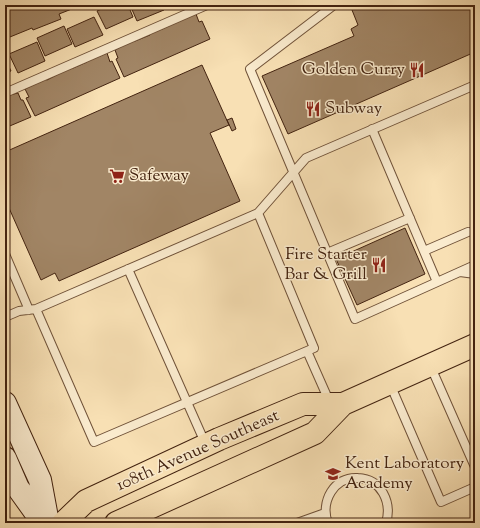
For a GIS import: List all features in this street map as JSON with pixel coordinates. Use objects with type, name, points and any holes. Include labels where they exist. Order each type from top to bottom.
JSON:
[{"type":"main road","name":"108th Avenue Southeast","points":[[63,523],[86,501],[206,445],[304,404],[337,404],[390,383],[475,345]]},
{"type":"main road","points":[[5,404],[40,480],[48,523]]},
{"type":"main road","name":"108th Avenue Southeast","points":[[116,523],[315,433],[337,404]]},
{"type":"main road","points":[[5,458],[18,488],[42,523]]},
{"type":"lane","points":[[5,93],[207,5]]},
{"type":"lane","points":[[334,5],[250,69],[355,318],[475,265]]},
{"type":"lane","points":[[5,317],[19,311],[32,310],[258,214],[306,158],[475,85]]},
{"type":"lane","points":[[372,129],[437,282]]},
{"type":"lane","points":[[5,254],[94,442],[314,348],[258,214]]},
{"type":"lane","points":[[327,253],[410,218]]},
{"type":"lane","points":[[424,251],[468,232]]},
{"type":"lane","points":[[128,269],[186,403],[206,445]]},
{"type":"lane","points":[[459,271],[475,274]]},
{"type":"lane","points":[[307,350],[337,404]]},
{"type":"lane","points":[[430,365],[475,467]]},
{"type":"lane","points":[[390,383],[441,502],[475,487]]},
{"type":"lane","points":[[328,523],[325,513],[328,495],[340,482],[358,478],[367,479],[382,489],[388,506],[386,523]]},
{"type":"lane","points":[[297,523],[325,513]]},
{"type":"building","points":[[14,5],[82,5],[59,14],[61,19],[33,30],[32,28],[5,39],[5,9]]},
{"type":"building","points":[[110,5],[128,5],[133,17],[106,29],[97,11]]},
{"type":"building","points":[[130,5],[162,5],[164,10],[137,21]]},
{"type":"building","points":[[350,5],[475,5],[475,52],[288,134],[262,76],[354,36],[351,29],[358,25]]},
{"type":"building","points":[[196,14],[199,22],[202,21],[210,39],[124,77],[116,59],[118,58],[115,50],[135,39],[135,41],[188,16],[189,17]]},
{"type":"building","points":[[94,17],[103,35],[75,47],[67,29]]},
{"type":"building","points":[[64,26],[72,44],[45,56],[37,38]]},
{"type":"building","points":[[37,42],[45,61],[18,73],[9,54]]},
{"type":"building","points":[[107,53],[110,62],[112,61],[120,78],[35,116],[26,98],[29,97],[25,89],[72,67],[73,68],[87,62],[85,61],[98,55],[100,56]]},
{"type":"building","points":[[5,58],[11,71],[5,73]]},
{"type":"building","name":"Safeway","points":[[202,65],[229,125],[210,133],[240,201],[59,281],[55,273],[41,280],[5,199],[5,152]]},
{"type":"building","points":[[18,93],[31,117],[5,128],[5,96]]},
{"type":"building","points":[[232,118],[236,129],[232,131],[227,120]]},
{"type":"building","points":[[405,228],[425,274],[357,305],[336,259]]},
{"type":"place","name":"Golden Curry","points":[[417,70]]},
{"type":"place","name":"Subway","points":[[313,109]]},
{"type":"place","name":"Safeway","points":[[117,176]]},
{"type":"place","name":"Fire Starter Bar & Grill","points":[[379,265]]},
{"type":"place","name":"Kent Laboratory Academy","points":[[333,474]]}]
